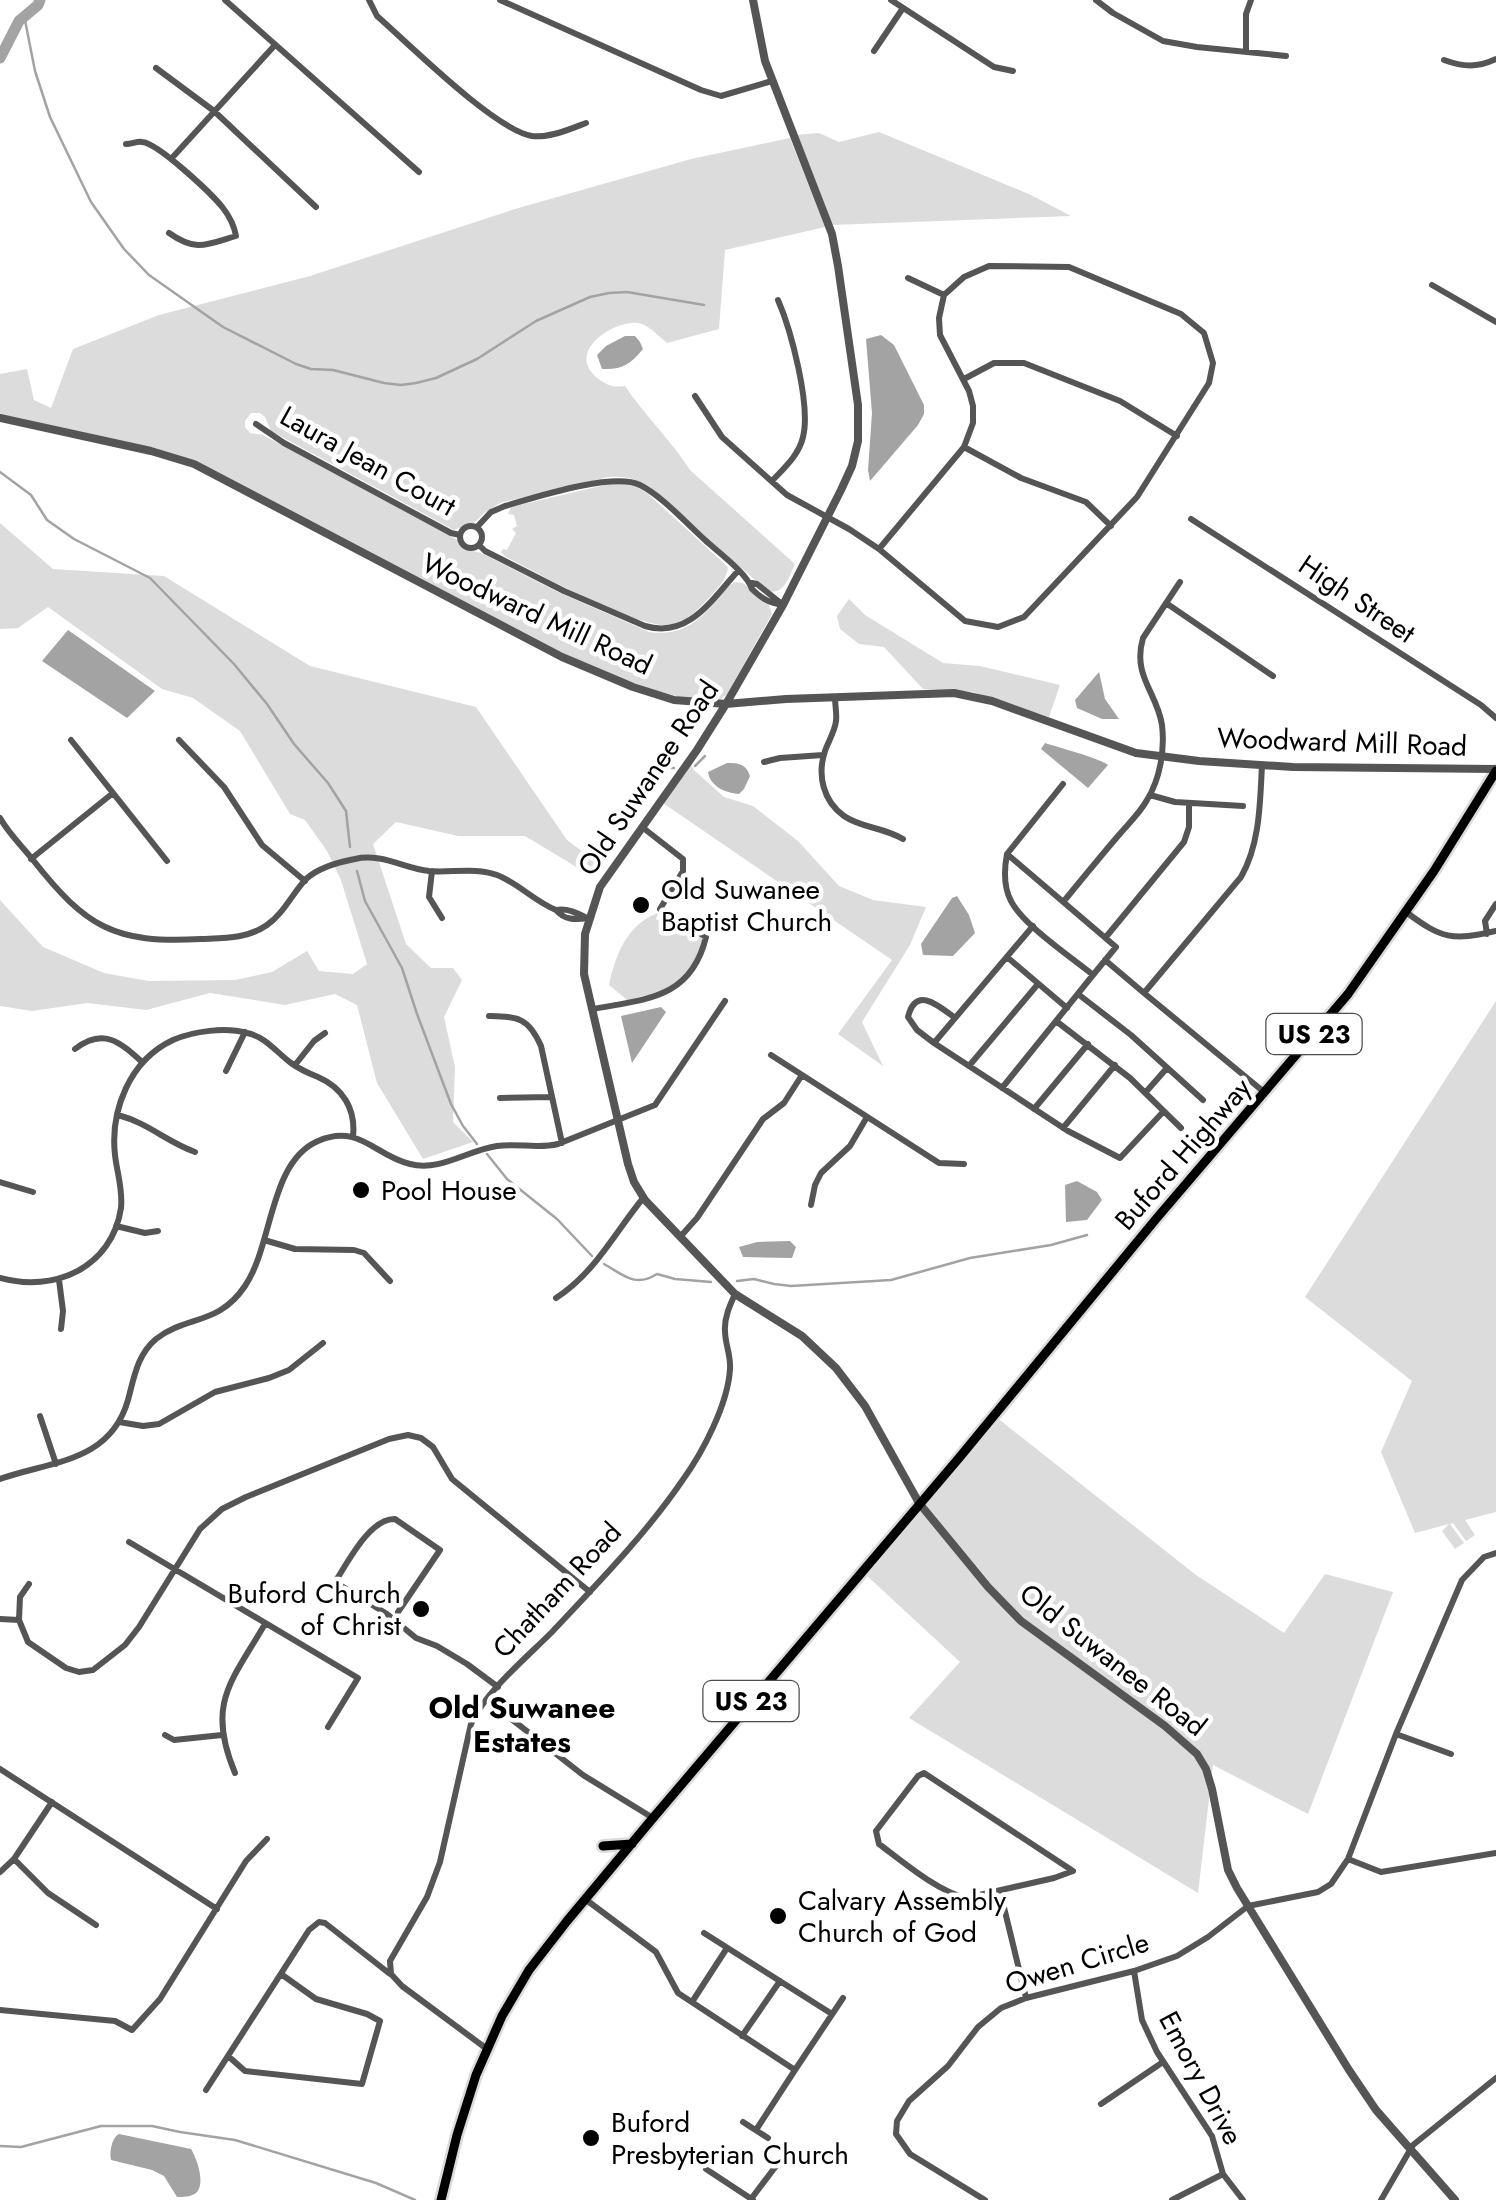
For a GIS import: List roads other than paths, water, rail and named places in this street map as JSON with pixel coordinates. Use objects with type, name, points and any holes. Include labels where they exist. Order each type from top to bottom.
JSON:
[{"type":"main road","name":"Buford Highway","points":[[919,1503],[1348,994],[1470,816],[1496,770]]},
{"type":"main road","name":"US 23","points":[[441,2200],[476,2074],[502,2016],[529,1970],[919,1503]]},
{"type":"main road","points":[[603,1846],[632,1844]]},
{"type":"street","points":[[225,0],[418,172]]},
{"type":"street","points":[[369,0],[377,16],[509,128],[534,136],[560,133],[586,123]]},
{"type":"street","points":[[500,0],[720,96],[772,81]]},
{"type":"street","name":"Old Suwanee Road","points":[[752,0],[765,61],[832,234],[858,405],[858,441],[852,466],[828,518],[726,704],[600,887],[588,918],[583,963],[628,1164],[644,1197],[735,1294],[802,1336],[836,1368],[865,1406],[919,1503],[988,1587],[1022,1621],[1197,1754],[1212,1789],[1228,1870],[1248,1906],[1376,2110],[1455,2200]]},
{"type":"street","points":[[891,0],[994,67],[1013,71]]},
{"type":"street","points":[[1096,0],[1163,42],[1286,56]]},
{"type":"street","points":[[1246,51],[1246,14],[1251,0]]},
{"type":"street","points":[[874,52],[903,8]]},
{"type":"street","points":[[171,160],[274,45]]},
{"type":"street","points":[[1444,60],[1461,67],[1484,65],[1496,59]]},
{"type":"street","points":[[156,68],[214,111],[316,207]]},
{"type":"street","points":[[126,144],[143,142],[171,160],[222,206],[234,224],[236,236],[207,245],[185,244],[169,233]]},
{"type":"street","points":[[696,396],[722,437],[788,495],[880,549],[965,620],[998,628],[1024,617],[1136,497],[1209,383],[1213,364],[1204,333],[1181,314],[1069,268],[989,266],[964,277],[944,295],[940,335],[963,379],[973,406],[973,424],[964,447],[880,549]]},
{"type":"street","points":[[908,278],[944,295]]},
{"type":"street","points":[[1432,285],[1496,322]]},
{"type":"street","points":[[772,481],[797,452],[804,435],[794,348],[778,300]]},
{"type":"street","points":[[963,379],[994,363],[1024,363],[1120,401],[1176,436]]},
{"type":"street","name":"Woodward Mill Road","points":[[0,418],[194,464],[464,608],[562,657],[654,694],[694,703],[726,704],[954,692],[1136,753],[1262,765],[1496,770]]},
{"type":"street","name":"Laura Jean Court","points":[[256,424],[284,444],[460,536]]},
{"type":"street","points":[[964,447],[1022,478],[1086,502],[1111,526]]},
{"type":"street","points":[[477,527],[491,512],[505,506],[606,481],[627,481],[650,492],[751,583],[782,605]]},
{"type":"street","name":"High Street","points":[[1191,519],[1496,718]]},
{"type":"street","name":"Laura Jean Court","points":[[466,527],[477,527],[483,536],[479,545],[466,547],[460,536],[466,527]]},
{"type":"street","name":"Laura Jean Court","points":[[479,545],[564,591],[657,629],[674,628],[693,620],[738,571]]},
{"type":"street","points":[[1064,901],[1150,795],[1156,782],[1162,756],[1162,724],[1143,678],[1140,656],[1143,638],[1180,582]]},
{"type":"street","points":[[1166,603],[1274,676]]},
{"type":"street","points":[[834,697],[836,722],[820,776],[826,797],[841,814],[857,823],[887,830],[903,839]]},
{"type":"street","points":[[71,740],[168,861]]},
{"type":"street","points":[[179,740],[220,783],[262,844],[305,881]]},
{"type":"street","points":[[764,762],[824,755]]},
{"type":"street","points":[[1144,993],[1249,864],[1259,814],[1262,765]]},
{"type":"street","points":[[1063,784],[1008,854],[1004,869],[1006,888],[1011,902],[1033,926],[1093,975]]},
{"type":"street","points":[[32,858],[114,793]]},
{"type":"street","points":[[1150,795],[1161,800],[1243,806]]},
{"type":"street","points":[[1106,937],[1184,842],[1189,827],[1189,803]]},
{"type":"street","points":[[0,818],[58,893],[86,916],[121,934],[153,940],[236,937],[253,932],[276,918],[305,881],[319,870],[366,857],[432,871],[494,874],[556,910],[562,908],[588,918]]},
{"type":"street","points":[[592,1009],[662,994],[679,986],[702,954],[706,937],[660,910],[683,870],[682,859],[642,827]]},
{"type":"street","points":[[1002,1088],[1116,946],[1008,854]]},
{"type":"street","points":[[432,871],[429,897],[442,918]]},
{"type":"street","points":[[1486,934],[1485,921],[1496,904]]},
{"type":"street","points":[[1406,912],[1437,933],[1470,936],[1496,932]]},
{"type":"street","points":[[934,1043],[1033,926]]},
{"type":"street","points":[[1006,957],[1067,1008]]},
{"type":"street","points":[[1104,960],[1265,1093]]},
{"type":"street","points":[[969,1066],[1038,984]]},
{"type":"street","points":[[1078,994],[1131,1035],[1203,1100]]},
{"type":"street","points":[[0,1479],[89,1451],[119,1422],[135,1370],[148,1348],[168,1332],[205,1319],[230,1303],[250,1278],[286,1175],[297,1156],[312,1144],[326,1138],[354,1137],[399,1161],[421,1166],[494,1146],[546,1146],[562,1142],[658,1102],[726,1000]]},
{"type":"street","points":[[956,1018],[930,1000],[918,1000],[910,1006],[908,1017],[934,1043],[1063,1128],[1120,1158],[1163,1112]]},
{"type":"street","points":[[489,1016],[517,1018],[532,1029],[541,1046],[562,1142]]},
{"type":"street","points":[[1056,1021],[1115,1065],[1181,1128]]},
{"type":"street","points":[[0,1278],[28,1283],[59,1280],[90,1263],[102,1250],[116,1226],[121,1203],[114,1150],[126,1086],[142,1062],[164,1044],[189,1034],[225,1031],[257,1036],[295,1065],[341,1092],[352,1112],[354,1137]]},
{"type":"street","points":[[226,1071],[245,1032]]},
{"type":"street","points":[[295,1065],[324,1033]]},
{"type":"street","points":[[75,1049],[91,1039],[114,1040],[142,1062]]},
{"type":"street","points":[[1034,1109],[1088,1044]]},
{"type":"street","points":[[771,1055],[939,1163],[964,1164]]},
{"type":"street","points":[[1063,1128],[1115,1065]]},
{"type":"street","points":[[1145,1093],[1168,1068]]},
{"type":"street","points":[[680,1238],[698,1218],[763,1119],[784,1102],[802,1075]]},
{"type":"street","points":[[500,1098],[551,1097]]},
{"type":"street","points":[[118,1115],[143,1123],[195,1152]]},
{"type":"street","points":[[811,1205],[821,1173],[850,1146],[867,1117]]},
{"type":"street","points":[[0,1182],[33,1192]]},
{"type":"street","points":[[556,1298],[588,1273],[644,1197]]},
{"type":"street","points":[[116,1226],[145,1233],[158,1231]]},
{"type":"street","points":[[264,1240],[295,1249],[364,1253],[390,1281]]},
{"type":"street","points":[[59,1280],[64,1311],[60,1329]]},
{"type":"street","name":"Chatham Road","points":[[391,1974],[390,1961],[428,1897],[440,1862],[475,1715],[590,1592],[684,1479],[725,1396],[730,1369],[725,1330],[735,1294]]},
{"type":"street","points":[[119,1422],[159,1424],[215,1392],[289,1370],[323,1342]]},
{"type":"street","points":[[40,1416],[56,1464]]},
{"type":"street","points":[[29,1584],[20,1597],[20,1620],[28,1642],[66,1668],[92,1670],[140,1627],[200,1529],[222,1510],[282,1482],[408,1435],[434,1447],[452,1479],[590,1592]]},
{"type":"street","points":[[398,1612],[440,1550],[395,1519],[387,1519],[375,1524],[334,1582],[387,1614],[416,1638],[468,1664],[498,1688]]},
{"type":"street","points":[[128,1542],[358,1678],[328,1727]]},
{"type":"street","points":[[1248,1906],[1318,1892],[1330,1884],[1348,1860],[1396,1734],[1462,1580],[1484,1557],[1496,1553]]},
{"type":"street","points":[[0,1619],[20,1620]]},
{"type":"street","points":[[235,1774],[222,1735],[222,1712],[226,1693],[265,1624]]},
{"type":"street","points":[[487,1700],[583,1775],[653,1818]]},
{"type":"street","points":[[1396,1734],[1451,1754]]},
{"type":"street","points":[[165,1736],[174,1740],[222,1735]]},
{"type":"street","points":[[0,1769],[217,1909]]},
{"type":"street","points":[[924,1773],[947,1786],[1073,1871],[1000,1890],[966,1898],[956,1896],[879,1844],[876,1831],[918,1776],[924,1773]]},
{"type":"street","points":[[0,1872],[14,1859],[52,1802]]},
{"type":"street","points":[[0,2010],[114,2020],[132,2030],[160,1999],[246,1861],[267,1839]]},
{"type":"street","points":[[1348,1860],[1381,1872],[1496,1853]]},
{"type":"street","points":[[14,1859],[48,1893],[96,1925]]},
{"type":"street","points":[[1000,1890],[1026,1998]]},
{"type":"street","points":[[586,1899],[656,1952],[675,1989],[796,2070]]},
{"type":"street","name":"Owen Circle","points":[[986,2200],[910,2154],[896,2134],[897,2121],[910,2101],[948,2066],[978,2026],[1001,2008],[1177,1956],[1248,1906]]},
{"type":"street","points":[[206,2090],[310,1930],[319,1922],[326,1923],[428,2007],[487,2049]]},
{"type":"street","points":[[704,1933],[832,2014]]},
{"type":"street","points":[[692,2002],[727,1948]]},
{"type":"street","name":"Emory Drive","points":[[1134,1971],[1142,2020],[1163,2062],[1212,2136],[1223,2174],[1243,2200]]},
{"type":"street","points":[[228,2056],[245,2071],[362,2084],[380,2020],[316,2000],[281,1974]]},
{"type":"street","points":[[742,2036],[780,1981]]},
{"type":"street","points":[[756,2130],[842,1998]]},
{"type":"street","points":[[1101,2104],[1163,2062]]},
{"type":"street","points":[[1381,2200],[1410,2149],[1496,2078]]},
{"type":"street","points":[[744,2122],[768,2138]]},
{"type":"street","points":[[706,2169],[752,2200],[776,2166]]},
{"type":"street","points":[[1172,2200],[1223,2174]]},
{"type":"waterway","points":[[0,58],[19,21],[40,0]]},
{"type":"waterway","points":[[24,15],[35,71],[50,117],[91,202],[124,249],[149,275],[223,327],[296,364],[384,383],[416,383],[477,359],[536,321],[590,297],[627,292],[704,305]]},
{"type":"waterway","points":[[0,472],[31,495],[47,520],[74,539],[150,578],[234,664],[346,811],[350,847]]},
{"type":"waterway","points":[[695,766],[705,756]]},
{"type":"waterway","points":[[652,767],[674,768]]},
{"type":"waterway","points":[[357,871],[365,901],[402,968],[451,1104],[477,1144]]},
{"type":"waterway","points":[[487,1154],[507,1179],[557,1219],[592,1256]]},
{"type":"waterway","points":[[737,1281],[754,1279],[791,1286],[891,1280],[970,1258],[1087,1235]]},
{"type":"waterway","points":[[604,1264],[636,1280],[657,1274],[711,1282]]},
{"type":"waterway","points":[[0,2146],[21,2147],[101,2126],[152,2126],[235,2140],[376,2183],[415,2200]]},
{"type":"place","name":"Old Suwanee Baptist Church","points":[[641,905]]},
{"type":"place","name":"Pool House","points":[[361,1190]]},
{"type":"place","name":"Buford Church of Christ","points":[[421,1609]]},
{"type":"place","name":"Calvary Assembly Church of God","points":[[778,1916]]},
{"type":"place","name":"Buford Presbyterian Church","points":[[591,2138]]},
{"type":"district","name":"Old Suwanee Estates","points":[[522,1724]]}]
